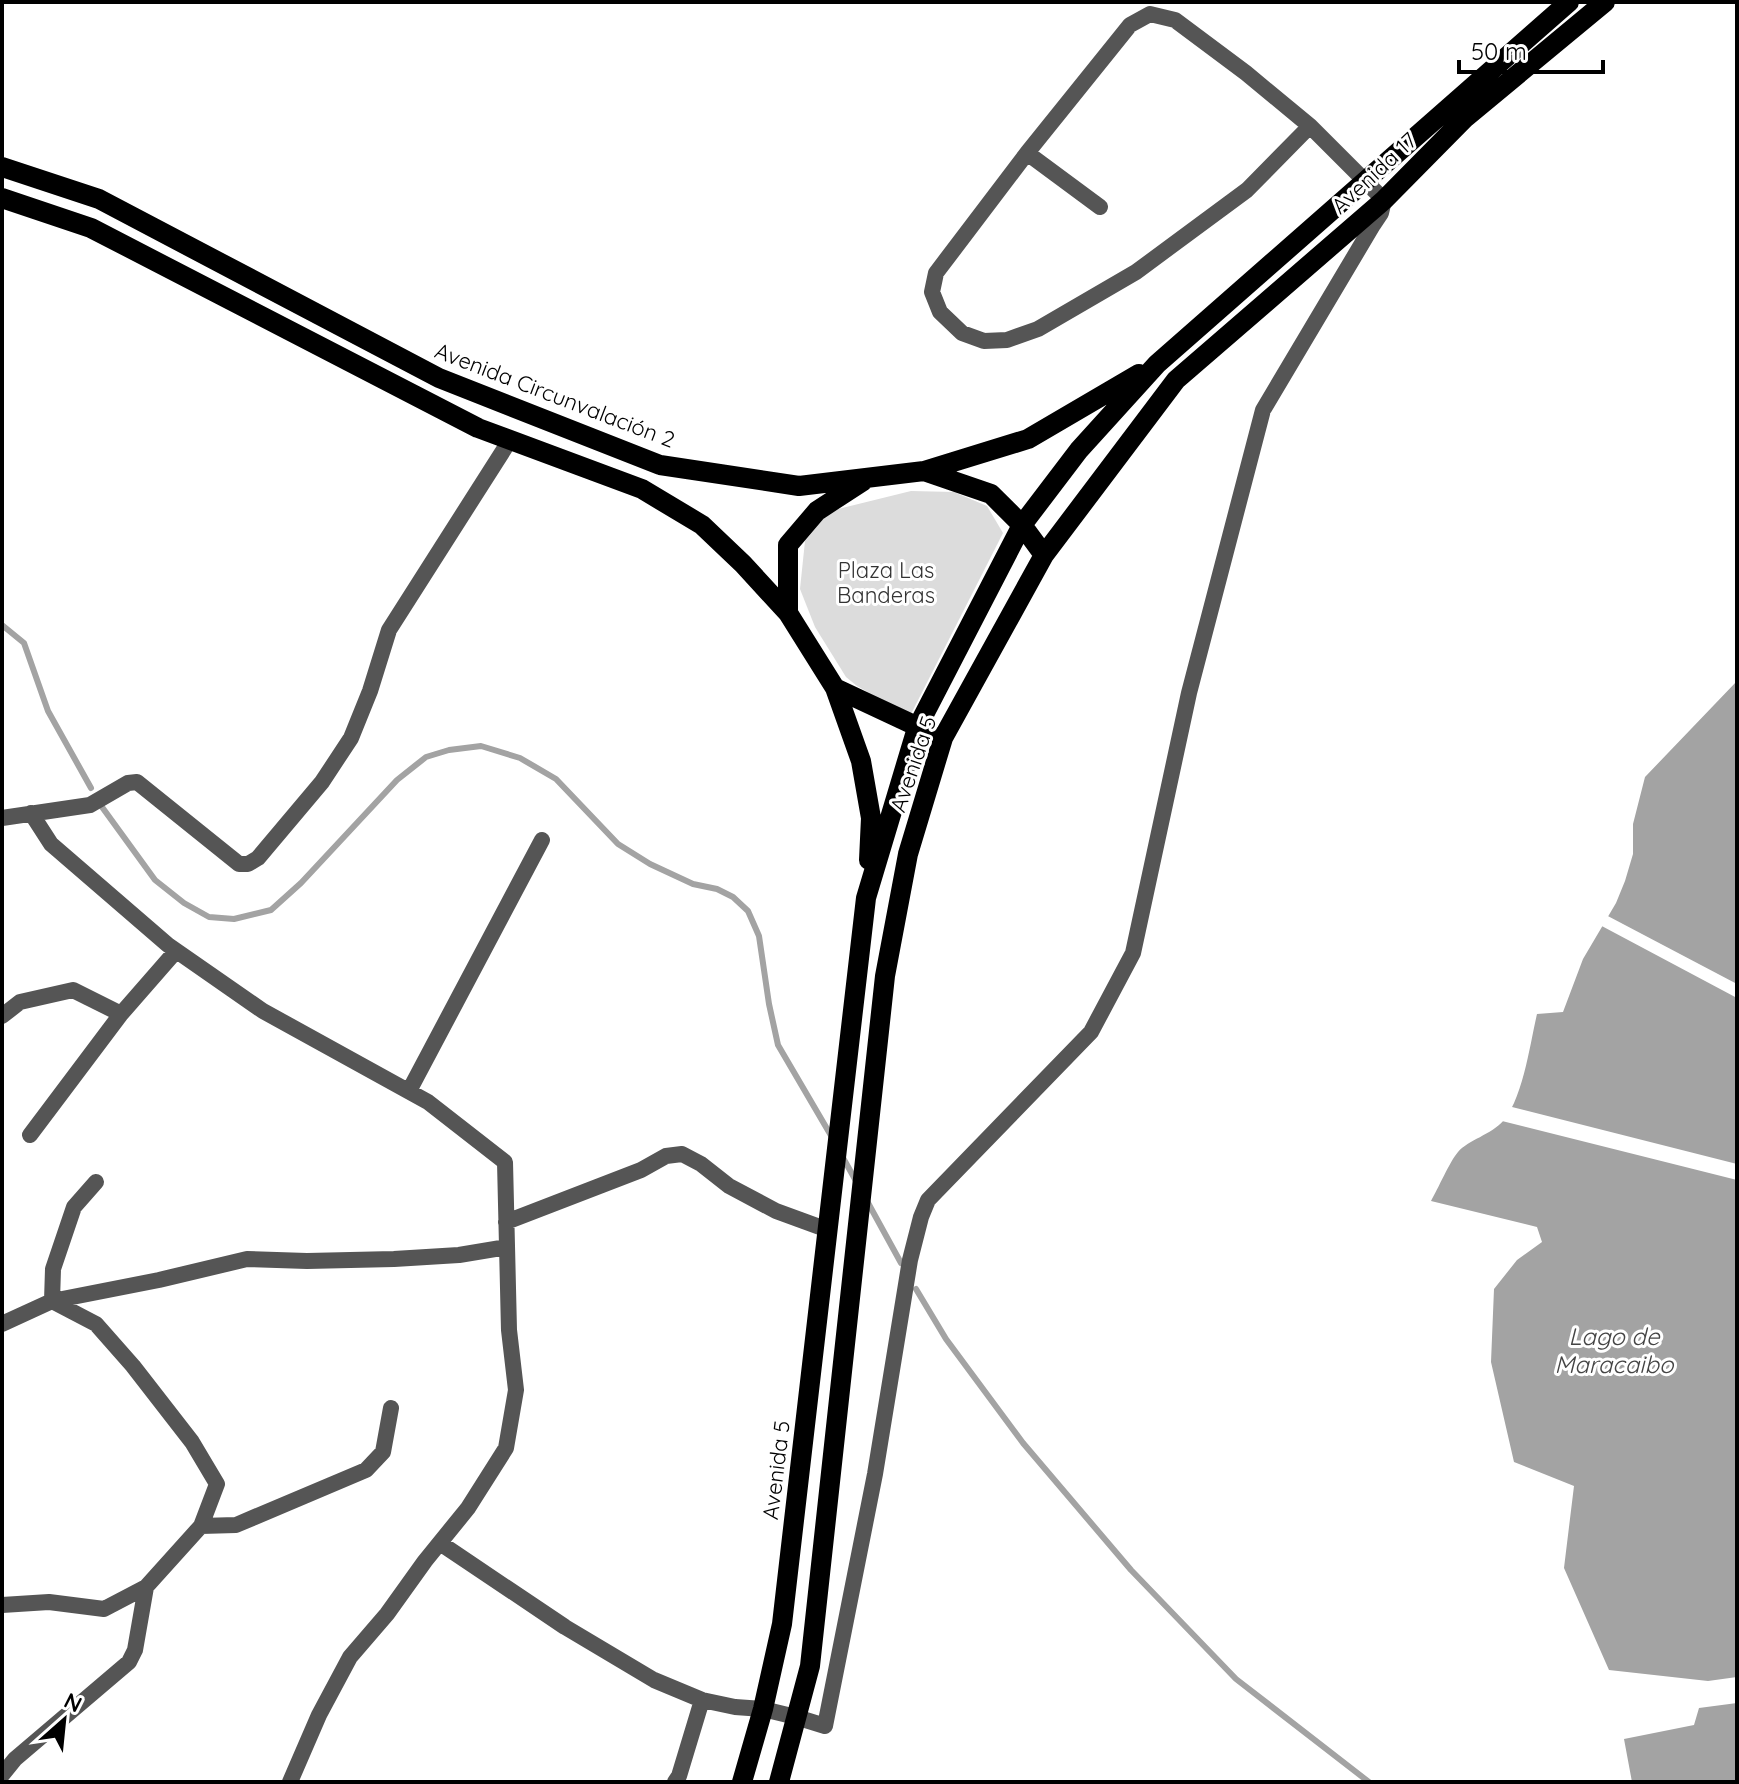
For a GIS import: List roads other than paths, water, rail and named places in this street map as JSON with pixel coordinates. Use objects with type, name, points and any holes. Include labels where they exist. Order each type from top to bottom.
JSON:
[{"type":"main road","name":"Avenida 17","points":[[1157,364],[1569,2]]},
{"type":"main road","name":"Avenida 17","points":[[1176,380],[1384,200],[1465,118],[1605,2]]},
{"type":"main road","name":"Avenida Circunvalación 2","points":[[2,167],[99,199],[439,378],[660,465],[799,486],[924,471],[1028,439],[1157,364]]},
{"type":"main road","points":[[2,198],[91,228],[478,428],[642,489],[702,525],[788,613],[835,688],[861,761],[871,818],[866,898]]},
{"type":"main road","name":"Avenida 5","points":[[742,1782],[763,1709],[782,1624],[866,898],[917,728],[1022,525],[1079,450],[1157,364]]},
{"type":"main road","name":"Avenida 5","points":[[796,1717],[810,1666],[885,976],[908,854],[943,738],[1044,555],[1176,380]]},
{"type":"main road","points":[[924,471],[991,494],[1022,525],[1044,555]]},
{"type":"main road","points":[[788,613],[788,545],[817,511],[866,479]]},
{"type":"main road","points":[[835,688],[943,738]]},
{"type":"main road","points":[[779,1782],[796,1717]]},
{"type":"street","points":[[440,1543],[565,1627],[654,1680],[702,1700],[763,1709],[825,1726],[875,1474],[910,1260],[921,1217],[928,1200],[1091,1032],[1133,953],[1189,693],[1263,410],[1381,213],[1384,200],[1310,126],[1246,73],[1175,20],[1150,14],[1130,25],[936,273],[932,292],[940,312],[962,333],[984,341],[1007,340],[1038,329],[1136,272],[1247,190],[1310,126]]},
{"type":"street","points":[[1027,153],[1100,207]]},
{"type":"street","points":[[2,818],[90,805],[128,783],[137,782],[239,864],[248,864],[258,858],[322,782],[351,738],[389,630],[510,440]]},
{"type":"street","points":[[31,813],[51,844],[176,951],[263,1011],[428,1102],[505,1162],[509,1330],[516,1390],[506,1448],[468,1508],[350,1657],[319,1715],[290,1782]]},
{"type":"street","points":[[409,1091],[542,840]]},
{"type":"street","points":[[30,1135],[121,1014],[176,951]]},
{"type":"street","points":[[2,1016],[20,1002],[73,990],[121,1014]]},
{"type":"street","points":[[506,1222],[641,1170],[666,1156],[682,1154],[701,1164],[729,1186],[776,1211],[828,1230]]},
{"type":"street","points":[[52,1301],[53,1269],[74,1207],[96,1182]]},
{"type":"street","points":[[2,1324],[52,1301],[247,1259],[394,1259],[459,1255],[507,1247]]},
{"type":"street","points":[[2,1605],[49,1602],[104,1609],[146,1587],[201,1526],[217,1484],[192,1442],[96,1324],[52,1301]]},
{"type":"street","points":[[201,1526],[236,1525],[366,1470],[383,1452],[391,1408]]},
{"type":"street","points":[[2,1775],[15,1759],[129,1662],[135,1650],[146,1587]]},
{"type":"street","points":[[675,1782],[702,1700]]},
{"type":"water","name":"Lago de Maracaibo","points":[[1737,681],[1737,1677],[1708,1681],[1609,1670],[1564,1568],[1574,1486],[1514,1462],[1491,1362],[1494,1289],[1517,1260],[1542,1242],[1537,1227],[1431,1201],[1458,1152],[1499,1125],[1511,1110],[1525,1070],[1537,1014],[1563,1012],[1583,959],[1616,903],[1625,881],[1633,854],[1633,824],[1645,777]]},
{"type":"water","points":[[1737,1703],[1737,1782],[1632,1782],[1624,1739],[1694,1725],[1699,1708]]},
{"type":"waterway","points":[[2,625],[24,643],[48,711],[91,788]]},
{"type":"waterway","points":[[102,807],[155,880],[184,903],[209,917],[234,919],[271,910],[301,883],[397,780],[426,757],[481,746],[520,758],[556,779],[618,844],[650,864],[693,884],[717,889],[733,897],[748,911],[759,936],[778,1045],[833,1139]]},
{"type":"waterway","points":[[842,1156],[856,1181]]},
{"type":"waterway","points":[[867,1201],[901,1263]]},
{"type":"waterway","points":[[916,1289],[946,1339],[1023,1443],[1131,1570],[1236,1679],[1369,1782]]},
{"type":"park label","name":"Plaza Las Banderas","points":[[886,582]]}]
